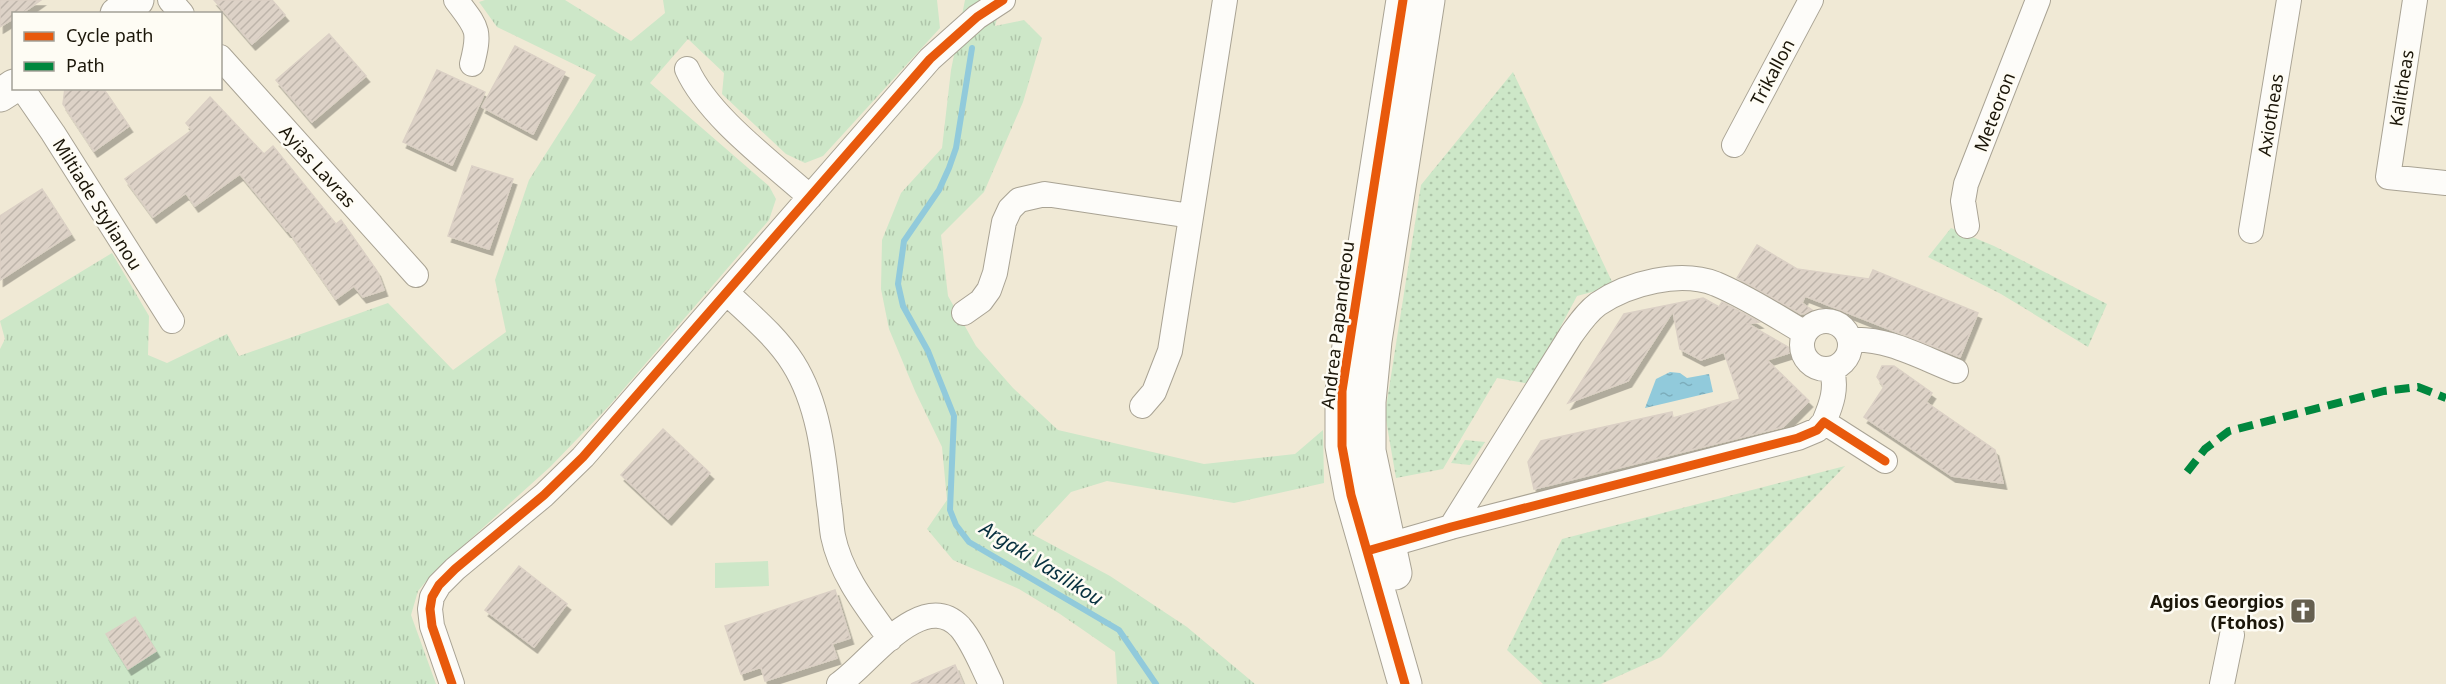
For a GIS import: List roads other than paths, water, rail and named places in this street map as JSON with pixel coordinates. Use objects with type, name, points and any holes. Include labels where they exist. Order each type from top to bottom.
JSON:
[{"type":"street","points":[[120,12],[137,0]]},
{"type":"street","points":[[170,0],[180,12]]},
{"type":"street","points":[[456,0],[476,26],[478,42],[472,64]]},
{"type":"street","points":[[452,684],[432,626],[430,609],[432,597],[439,585],[562,479],[974,8],[1003,0]]},
{"type":"street","points":[[1142,406],[1154,392],[1170,351],[1225,0]]},
{"type":"street","name":"Andrea Papandreou","points":[[1403,0],[1342,391],[1342,446],[1351,495],[1377,548],[1426,684]]},
{"type":"street","name":"Andrea Papandreou","points":[[1405,684],[1377,548],[1368,451],[1369,402],[1375,341],[1428,0]]},
{"type":"street","name":"Trikallon","points":[[1734,145],[1811,0]]},
{"type":"street","name":"Meteoron","points":[[1967,226],[1963,201],[1966,184],[2038,0]]},
{"type":"street","name":"Axiotheas","points":[[2250,231],[2289,0]]},
{"type":"street","name":"Kalitheas","points":[[2415,0],[2388,177],[2446,183]]},
{"type":"street","name":"Ayias Lavras","points":[[222,59],[416,275]]},
{"type":"street","points":[[687,69],[694,84],[717,113],[810,197]]},
{"type":"street","name":"Miltiade Stylianou","points":[[23,90],[172,321]]},
{"type":"street","points":[[964,313],[976,306],[989,290],[995,273],[1004,222],[1010,209],[1019,200],[1045,194],[1191,216]]},
{"type":"street","points":[[1451,527],[1571,335],[1597,304],[1646,283],[1693,278],[1714,284],[1804,333]]},
{"type":"street","points":[[727,293],[778,344],[793,363],[804,384],[822,442],[833,535],[840,560],[858,595],[890,639]]},
{"type":"street","points":[[1827,321],[1839,324],[1844,328],[1850,340],[1847,358],[1833,369],[1814,367],[1805,358],[1801,345],[1804,333],[1814,324],[1827,321]]},
{"type":"street","points":[[1850,340],[1872,340],[1897,347],[1956,371]]},
{"type":"street","points":[[1377,548],[1798,438],[1817,430],[1824,422],[1835,393],[1836,383],[1833,369]]},
{"type":"street","points":[[1824,422],[1885,461]]},
{"type":"street","points":[[838,684],[911,622],[922,618],[944,617],[962,629],[991,684]]},
{"type":"street","points":[[2223,684],[2232,635]]},
{"type":"water","points":[[1670,372],[1680,373],[1687,378],[1709,374],[1713,392],[1645,408],[1656,379]]},
{"type":"waterway","name":"Argaki Vasilikou","points":[[972,48],[956,148],[939,190],[904,241],[898,284],[903,306],[928,351],[954,416],[950,510],[956,525],[969,542],[1119,630],[1156,684]]},
{"type":"place","name":"Agios Georgios (Ftohos)","points":[[2303,611]]}]
